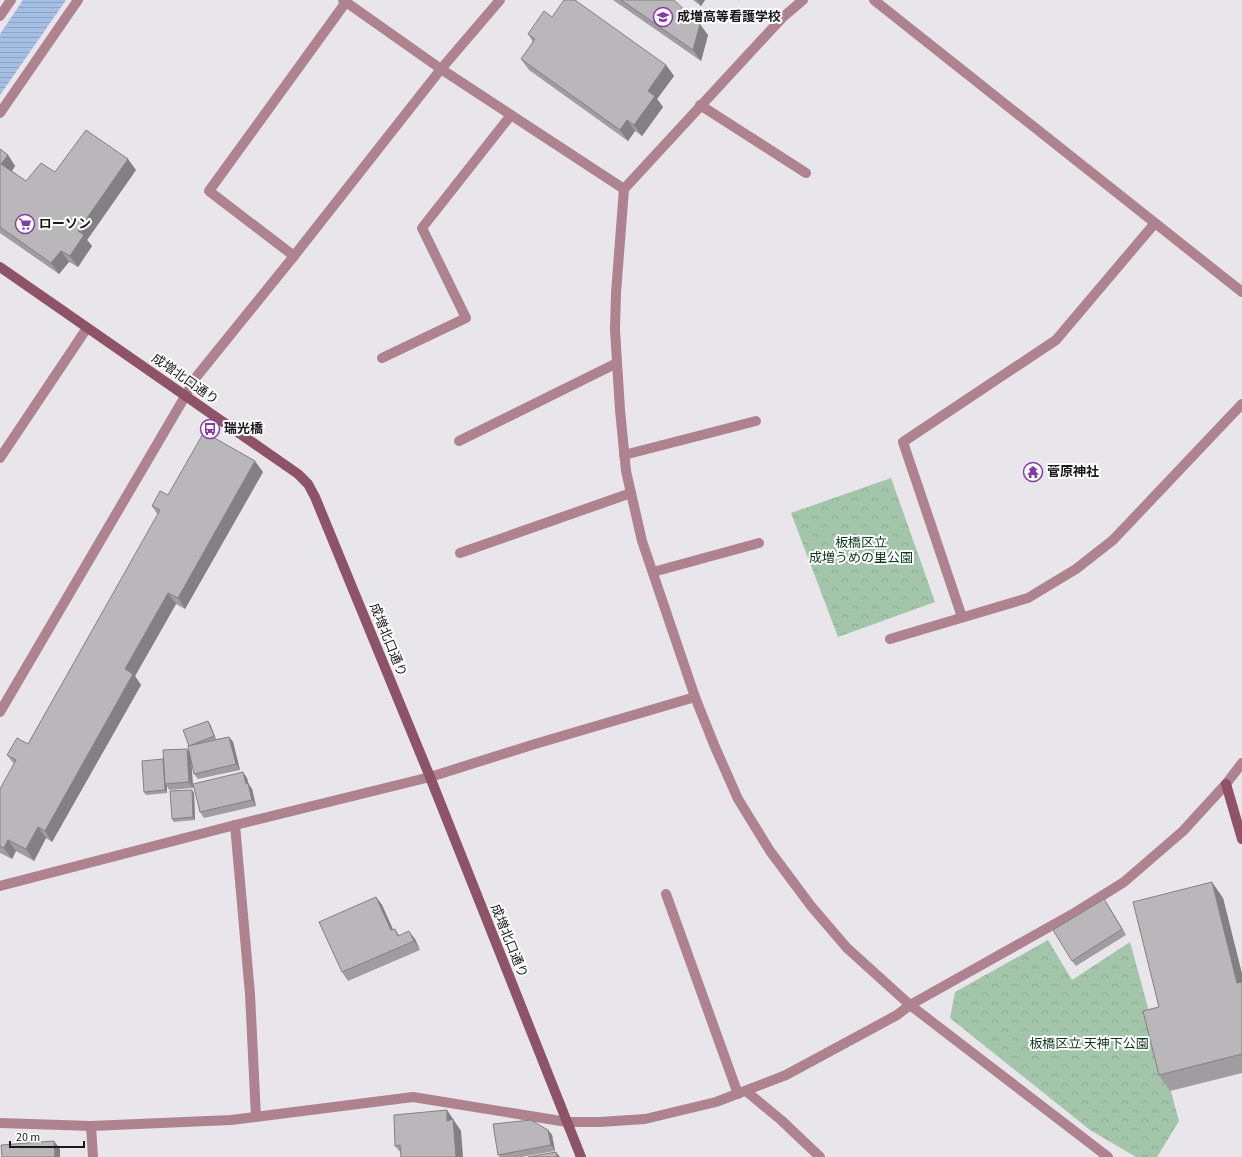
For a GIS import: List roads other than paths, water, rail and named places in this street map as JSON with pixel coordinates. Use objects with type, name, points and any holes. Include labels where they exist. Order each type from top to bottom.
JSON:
[{"type":"street","points":[[0,16],[11,0]]},
{"type":"street","points":[[0,113],[78,0]]},
{"type":"street","points":[[0,712],[197,376],[294,256],[440,68],[500,0]]},
{"type":"street","points":[[804,0],[782,18],[624,189],[616,293],[615,330],[620,410],[626,471],[642,541],[695,697],[715,748],[738,799],[770,851],[811,906],[847,948],[910,1005],[1108,1157]]},
{"type":"street","points":[[874,0],[1242,292]]},
{"type":"street","points":[[294,256],[209,191],[344,1],[440,68],[624,189]]},
{"type":"street","points":[[700,105],[806,173]]},
{"type":"street","points":[[382,358],[466,318],[422,228],[511,115]]},
{"type":"street","points":[[962,617],[902,442],[1056,340],[1155,223]]},
{"type":"street","name":"成増北口通り","points":[[0,267],[298,474],[308,484],[318,504],[430,777],[581,1157]]},
{"type":"street","points":[[0,458],[4,443],[87,328]]},
{"type":"street","points":[[459,441],[617,362]]},
{"type":"street","points":[[890,639],[1028,598],[1076,569],[1113,540],[1242,404]]},
{"type":"street","points":[[624,455],[756,421]]},
{"type":"street","points":[[460,553],[631,494]]},
{"type":"street","points":[[653,572],[759,543]]},
{"type":"street","points":[[0,886],[235,825],[430,777],[535,744],[695,697]]},
{"type":"street","points":[[0,1123],[92,1126],[232,1120],[413,1097],[568,1122],[600,1122],[645,1119],[716,1102],[786,1075],[897,1014],[910,1005],[1076,912],[1124,882],[1183,831],[1226,784],[1242,763]]},
{"type":"street","points":[[1226,784],[1242,839]]},
{"type":"street","points":[[235,825],[250,994],[256,1117]]},
{"type":"street","points":[[666,894],[742,1092],[781,1120],[820,1157]]},
{"type":"street","points":[[92,1126],[93,1157]]},
{"type":"water","points":[[23,0],[66,0],[0,95],[0,34]]},
{"type":"place","name":"成増高等看護学校","points":[[663,17]]},
{"type":"place","name":"ローソン","points":[[25,224]]},
{"type":"place","name":"瑞光橋","points":[[210,429]]},
{"type":"place","name":"菅原神社","points":[[1033,472]]},
{"type":"park label","name":"板橋区立 成増うめの里公園","points":[[861,550]]},
{"type":"park label","name":"板橋区立 天神下公園","points":[[1089,1044]]}]
